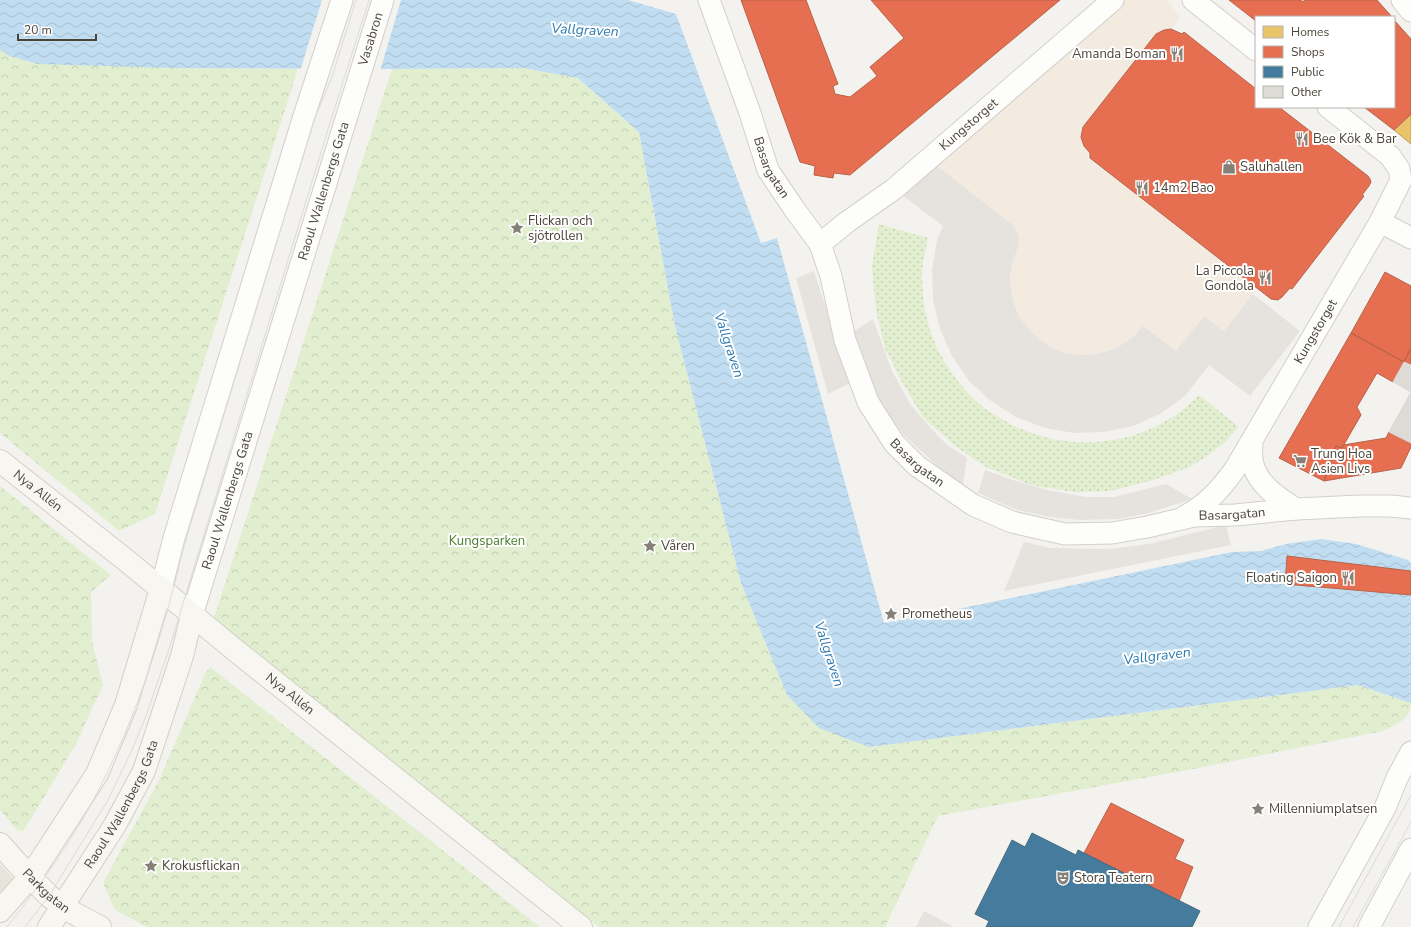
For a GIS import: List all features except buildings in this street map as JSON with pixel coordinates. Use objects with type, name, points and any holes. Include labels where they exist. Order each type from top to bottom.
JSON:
[{"type":"main road","name":"Nya Allén","points":[[0,461],[581,927]]},
{"type":"main road","points":[[0,911],[30,877],[97,774],[126,705],[161,589]]},
{"type":"main road","name":"Raoul Wallenbergs Gata","points":[[49,927],[115,825],[144,771],[182,656],[192,615]]},
{"type":"main road","name":"Parkgatan","points":[[0,844],[49,896],[62,906],[100,927]]},
{"type":"street","points":[[161,589],[174,538],[304,116],[338,77],[342,0]]},
{"type":"street","name":"Vasabron","points":[[338,77],[356,0]]},
{"type":"street","name":"Vasabron","points":[[338,77],[369,0]]},
{"type":"street","name":"Vasabron","points":[[338,77],[383,0]]},
{"type":"street","name":"Basargatan","points":[[708,0],[750,112],[768,170],[820,244],[830,276],[845,340],[868,402],[894,443],[917,466],[973,505],[1012,522],[1065,534],[1112,533],[1148,527],[1194,516],[1254,514],[1296,509],[1360,506],[1391,506],[1411,508]]},
{"type":"street","name":"Kungstorget","points":[[820,244],[847,222],[894,189],[1113,0]]},
{"type":"street","points":[[1193,0],[1255,49]]},
{"type":"street","points":[[1402,0],[1411,11]]},
{"type":"street","name":"Raoul Wallenbergs Gata","points":[[192,615],[338,77]]},
{"type":"street","name":"Kungstorget","points":[[1182,518],[1200,508],[1221,488],[1235,469],[1380,222],[1401,180],[1400,169],[1390,156],[1329,108]]},
{"type":"street","points":[[1380,222],[1411,238]]},
{"type":"street","points":[[1252,441],[1252,460],[1257,475],[1268,488],[1296,509]]},
{"type":"street","points":[[1319,927],[1385,808],[1397,778],[1411,752]]},
{"type":"street","points":[[1369,927],[1411,849]]},
{"type":"shaded area","points":[[1113,0],[1168,0],[1180,18],[1171,29],[1164,30],[1156,34],[1083,127],[1081,137],[1084,146],[1090,153],[1090,158],[1258,289],[1224,331],[1204,316],[1176,352],[1143,326],[1133,337],[1121,345],[1108,351],[1094,354],[1079,355],[1065,353],[1051,347],[1039,339],[1020,318],[1014,304],[1010,276],[1018,247],[928,159]]},
{"type":"shaded area","points":[[928,159],[1013,225],[1019,236],[1018,247],[1010,276],[1014,304],[1020,318],[1029,329],[1039,339],[1051,347],[1065,353],[1079,355],[1108,351],[1133,337],[1143,326],[1176,351],[1204,316],[1224,331],[1253,294],[1300,331],[1250,396],[1209,365],[1185,396],[1160,414],[1133,426],[1104,432],[1074,433],[1045,428],[1016,417],[991,401],[969,381],[952,356],[940,329],[933,300],[932,270],[937,240],[943,226],[894,189]]},
{"type":"shaded area","points":[[814,271],[850,383],[828,394],[796,278]]},
{"type":"shaded area","points":[[873,319],[892,371],[910,404],[946,444],[967,458],[963,484],[946,474],[904,435],[888,414],[871,387],[851,333]]},
{"type":"shaded area","points":[[985,470],[1047,490],[1086,497],[1114,497],[1166,484],[1192,499],[1149,513],[1119,519],[1080,520],[1050,517],[1017,510],[978,493]]},
{"type":"shaded area","points":[[1226,525],[1231,545],[1004,591],[1024,542],[1051,548],[1108,549],[1149,544]]},
{"type":"shaded area","points":[[0,864],[15,880],[0,896]]},
{"type":"shaded area","points":[[924,911],[954,927],[916,927]]},
{"type":"green space","points":[[0,50],[10,56],[170,68],[298,69],[155,514],[119,531],[0,433]]},
{"type":"green space","name":"Kungsparken","points":[[523,68],[578,78],[639,132],[675,326],[741,583],[787,695],[869,747],[1358,685],[1411,703],[1406,717],[1398,724],[1383,731],[1198,768],[938,816],[885,927],[599,927],[211,627],[392,69]]},
{"type":"green space","points":[[879,224],[928,238],[922,267],[922,279],[925,310],[935,344],[946,365],[967,392],[984,408],[1000,418],[1024,430],[1050,438],[1077,442],[1104,441],[1130,436],[1155,427],[1178,413],[1199,395],[1239,427],[1213,452],[1190,467],[1153,480],[1110,491],[1074,492],[1031,485],[986,467],[955,446],[923,417],[902,382],[885,348],[876,311],[872,266]]},
{"type":"green space","points":[[0,486],[111,575],[91,592],[92,641],[103,685],[76,744],[24,830],[18,831],[0,810]]},
{"type":"green space","points":[[210,667],[540,927],[147,927],[115,910],[103,883],[159,780],[205,674]]},
{"type":"water","name":"Vallgraven","points":[[0,0],[628,0],[676,14],[761,243],[777,238],[884,623],[1232,552],[1261,551],[1286,544],[1321,539],[1356,544],[1408,560],[1411,563],[1411,703],[1358,685],[869,747],[819,728],[787,695],[741,583],[675,326],[639,132],[578,78],[523,68],[170,68],[38,64],[10,56],[0,50]]},
{"type":"pier","points":[[322,0],[401,0],[380,71],[300,71]]},
{"type":"tram line","points":[[7,927],[56,861],[78,827],[112,762],[138,702],[159,640],[184,546],[314,120],[332,77],[356,0]]},
{"type":"tram line","points":[[25,927],[49,896],[108,800],[146,716],[170,646],[369,0]]},
{"type":"tram line","points":[[1339,927],[1411,795]]},
{"type":"tram line","points":[[1353,927],[1411,822]]},
{"type":"place","name":"Amanda Boman","points":[[1177,54]]},
{"type":"place","name":"Bee Kök & Bar","points":[[1302,139]]},
{"type":"place","name":"Saluhallen","points":[[1229,167]]},
{"type":"place","name":"14m2 Bao","points":[[1142,188]]},
{"type":"place","name":"Flickan och sjötrollen","points":[[517,228]]},
{"type":"place","name":"La Piccola Gondola","points":[[1265,278]]},
{"type":"place","name":"Trung Hoa Asien Livs","points":[[1300,461]]},
{"type":"place","name":"Våren","points":[[650,546]]},
{"type":"place","name":"Floating Saigon","points":[[1348,578]]},
{"type":"place","name":"Prometheus","points":[[891,614]]},
{"type":"place","name":"Millenniumplatsen","points":[[1258,809]]},
{"type":"place","name":"Krokusflickan","points":[[151,866]]},
{"type":"place","name":"Stora Teatern","points":[[1063,878]]}]
